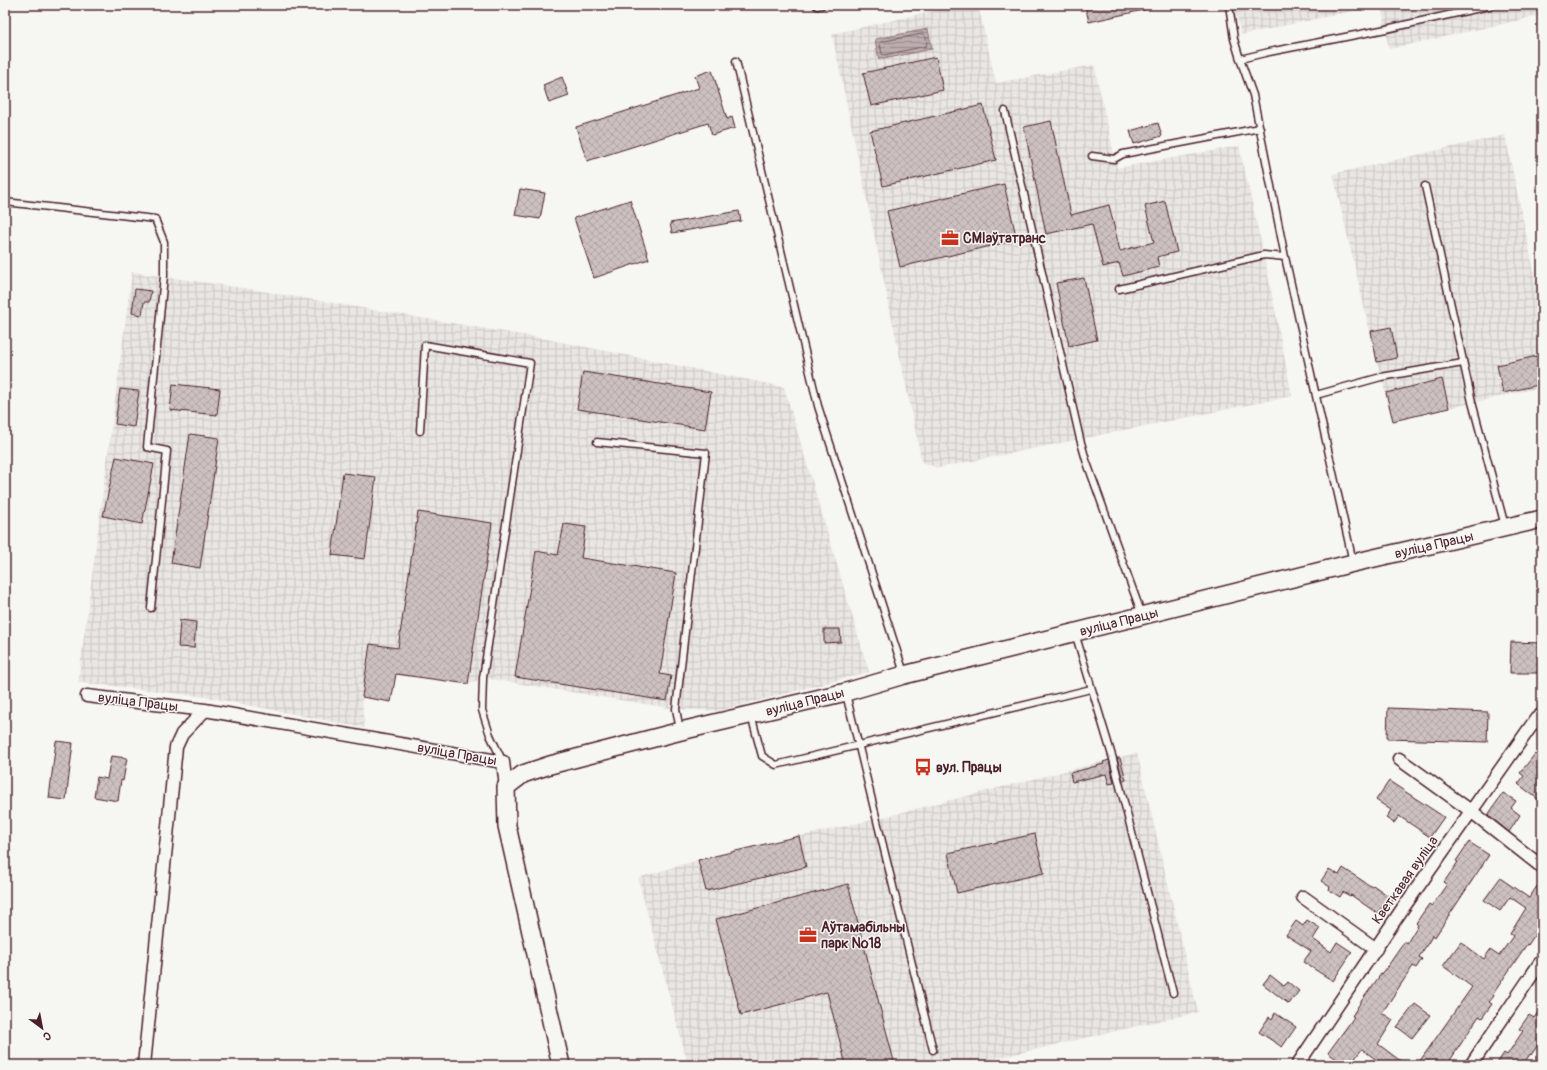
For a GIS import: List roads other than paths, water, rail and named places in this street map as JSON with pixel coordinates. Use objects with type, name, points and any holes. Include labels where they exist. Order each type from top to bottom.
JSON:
[{"type":"street","name":"вуліца Працы","points":[[506,787],[523,774],[550,765],[681,731],[846,692],[904,675],[1353,563],[1542,519]]},
{"type":"street","name":"вуліца Працы","points":[[87,696],[204,710],[504,762],[506,787]]},
{"type":"street","points":[[144,1065],[176,747],[182,734],[204,710]]},
{"type":"street","name":"Кветкавая вуліца","points":[[1300,1065],[1298,1064],[1471,811],[1536,719],[1542,714]]},
{"type":"street","points":[[1399,759],[1471,811],[1542,867]]},
{"type":"street","points":[[506,787],[507,826],[562,1065]]},
{"type":"street","points":[[1303,897],[1376,949]]},
{"type":"street","points":[[1471,1065],[1542,960]]},
{"type":"lane","points":[[1229,5],[1234,39],[1253,95],[1285,256],[1353,563]]},
{"type":"lane","points":[[1240,59],[1269,52],[1386,30],[1493,5]]},
{"type":"lane","points":[[736,61],[818,406],[904,675]]},
{"type":"lane","points":[[1005,111],[1080,439],[1086,460],[1142,616]]},
{"type":"lane","points":[[1092,156],[1114,159],[1123,154],[1260,128]]},
{"type":"lane","points":[[1425,186],[1472,402],[1505,528]]},
{"type":"lane","points":[[5,202],[155,218],[164,242],[164,276],[146,446],[167,451],[151,608]]},
{"type":"lane","points":[[1119,289],[1264,255],[1285,256]]},
{"type":"lane","points":[[420,431],[425,345],[530,363],[483,678],[482,710],[490,735],[504,762]]},
{"type":"lane","points":[[1316,395],[1382,377],[1463,362]]},
{"type":"lane","points":[[597,442],[706,453],[676,709],[681,731]]},
{"type":"lane","points":[[1075,633],[1113,759],[1173,993]]},
{"type":"lane","points":[[751,715],[762,756],[776,765],[1091,689]]},
{"type":"lane","points":[[846,692],[933,1050]]},
{"type":"water","points":[[928,29],[932,49],[879,60],[875,39]]},
{"type":"place","name":"СМІаўтатранс","points":[[950,238]]},
{"type":"place","name":"вул. Працы","points":[[923,767]]},
{"type":"place","name":"Аўтамабільны парк №18","points":[[808,935]]}]
